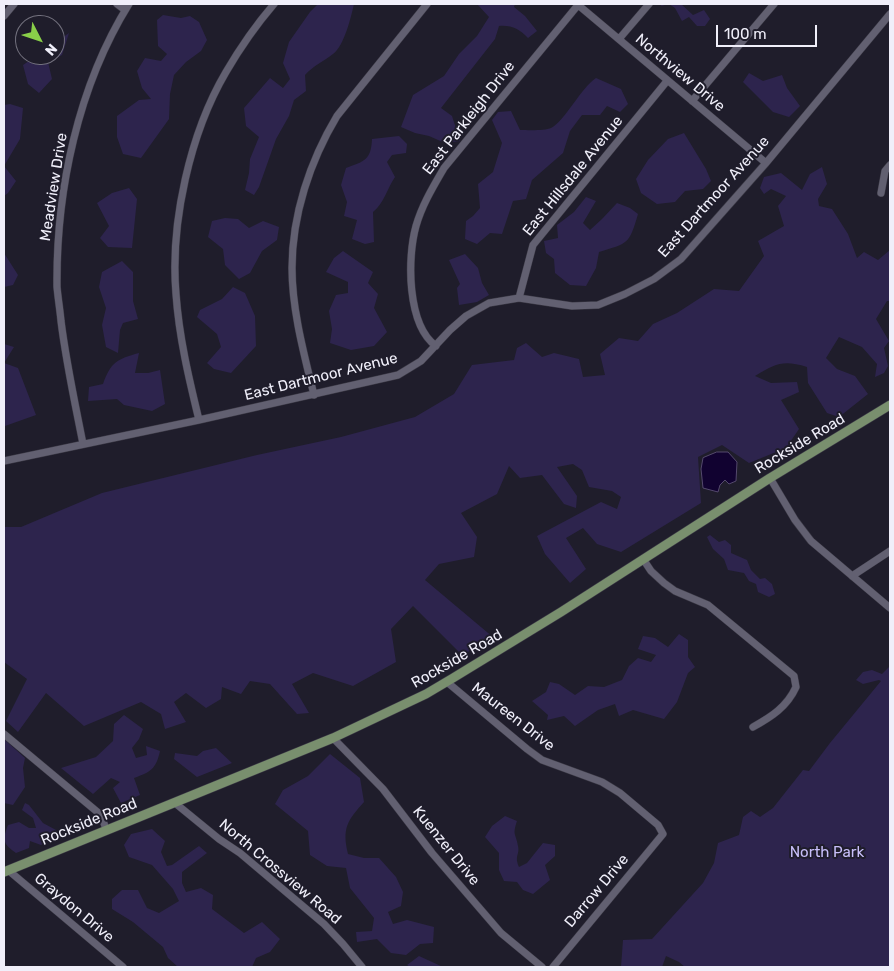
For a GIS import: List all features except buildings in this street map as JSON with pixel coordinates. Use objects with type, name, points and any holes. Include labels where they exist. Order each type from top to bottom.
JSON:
[{"type":"main road","name":"Rockside Road","points":[[6,871],[333,738],[447,682],[561,612],[770,478],[890,405]]},
{"type":"street","points":[[4,16],[14,4]]},
{"type":"street","points":[[118,4],[127,7]]},
{"type":"street","points":[[199,420],[182,343],[176,292],[176,243],[179,214],[191,159],[204,117],[225,73],[253,29],[274,4]]},
{"type":"street","points":[[314,395],[295,302],[292,267],[299,209],[308,176],[325,135],[337,116],[427,4]]},
{"type":"street","name":"Northview Drive","points":[[577,4],[766,163]]},
{"type":"street","name":"East Parkleigh Drive","points":[[436,346],[429,341],[421,329],[411,282],[411,253],[415,227],[427,196],[444,168],[577,4]]},
{"type":"street","points":[[620,39],[649,4]]},
{"type":"street","points":[[692,101],[774,4]]},
{"type":"street","name":"Meadview Drive","points":[[83,444],[66,363],[57,288],[59,225],[68,165],[78,123],[106,48],[127,7]]},
{"type":"street","name":"East Dartmoor Avenue","points":[[4,461],[314,395],[398,375],[421,361],[466,316],[489,303],[519,298],[572,306],[598,304],[625,294],[654,279],[680,259],[766,163],[890,14]]},
{"type":"street","name":"East Hillsdale Avenue","points":[[519,298],[533,245],[667,81]]},
{"type":"street","points":[[881,193],[885,171],[890,165]]},
{"type":"street","points":[[770,478],[802,530],[811,541],[890,608]]},
{"type":"street","points":[[852,576],[890,551]]},
{"type":"street","points":[[643,559],[651,571],[664,583],[675,591],[708,605],[794,676],[796,687],[788,700],[773,716],[753,727]]},
{"type":"street","name":"Maureen Drive","points":[[447,682],[542,760],[592,778],[614,790],[658,825],[663,834]]},
{"type":"street","points":[[4,734],[101,815],[106,829]]},
{"type":"street","name":"Kuenzer Drive","points":[[333,738],[382,789],[432,853],[501,933],[542,967]]},
{"type":"street","name":"North Crossview Road","points":[[175,803],[219,839],[246,858],[324,924],[362,967]]},
{"type":"street","name":"Darrow Drive","points":[[553,967],[663,834]]},
{"type":"street","name":"Graydon Drive","points":[[6,871],[123,967]]},
{"type":"green space","points":[[318,4],[354,4],[346,31],[337,50],[305,75],[306,91],[294,100],[289,116],[276,139],[259,187],[254,195],[245,190],[250,159],[259,137],[246,126],[244,108],[270,78],[283,88],[290,79],[283,63],[289,42],[310,12]]},
{"type":"green space","points":[[477,4],[515,4],[514,7],[525,16],[537,31],[528,38],[515,28],[499,26],[495,39],[441,108],[452,116],[460,141],[445,143],[401,127],[413,95],[444,76],[459,54],[477,36],[489,17]]},
{"type":"green space","points":[[669,4],[681,4],[693,15],[704,10],[710,19],[705,26],[697,26],[689,17],[682,21],[675,8]]},
{"type":"green space","points":[[163,15],[181,18],[190,16],[199,22],[207,40],[201,51],[186,62],[174,75],[170,94],[169,119],[141,158],[123,154],[117,137],[117,116],[139,100],[151,99],[142,88],[137,71],[145,58],[161,61],[167,54],[158,46],[157,20]]},
{"type":"green space","points":[[69,33],[65,46],[65,36]]},
{"type":"green space","points":[[23,65],[49,65],[52,79],[39,93],[28,84]]},
{"type":"green space","points":[[749,73],[763,81],[782,75],[787,88],[800,106],[789,117],[773,112],[743,82]]},
{"type":"green space","points":[[596,78],[621,89],[628,104],[620,112],[607,106],[600,115],[582,115],[570,131],[563,153],[532,180],[526,199],[513,201],[502,234],[490,233],[477,244],[465,239],[466,221],[480,208],[478,184],[493,172],[502,143],[492,120],[498,112],[511,111],[520,130],[551,128],[562,119],[584,89]]},
{"type":"green space","points":[[10,104],[23,108],[20,139],[4,166],[4,105]]},
{"type":"green space","points":[[684,133],[706,169],[711,181],[703,189],[685,191],[675,202],[657,204],[641,193],[636,179],[648,160],[668,139]]},
{"type":"green space","points":[[399,136],[407,144],[406,153],[392,155],[387,162],[395,177],[383,200],[373,212],[374,242],[365,244],[352,239],[357,220],[344,216],[347,202],[341,185],[346,168],[366,159],[370,151],[372,139]]},
{"type":"green space","points":[[4,166],[16,181],[4,196]]},
{"type":"green space","points":[[822,167],[827,184],[818,199],[819,206],[832,209],[848,234],[857,258],[864,252],[878,260],[890,250],[890,301],[887,301],[876,319],[889,341],[884,348],[888,366],[884,373],[875,377],[877,364],[862,347],[839,337],[826,358],[837,369],[855,376],[868,394],[839,417],[827,413],[808,383],[807,367],[786,363],[780,364],[755,376],[771,383],[797,382],[799,392],[781,400],[799,429],[786,448],[749,463],[722,445],[698,457],[701,503],[621,552],[597,544],[583,528],[566,538],[586,569],[570,583],[545,554],[537,536],[601,502],[617,509],[621,497],[612,491],[589,487],[582,470],[573,464],[557,467],[577,496],[576,508],[564,504],[542,475],[520,478],[509,466],[497,494],[461,513],[477,537],[474,557],[439,564],[425,580],[494,638],[462,655],[413,606],[391,629],[396,662],[353,686],[313,673],[292,684],[309,713],[297,714],[270,684],[250,681],[241,694],[222,687],[221,699],[206,708],[186,693],[174,702],[186,722],[165,729],[161,714],[141,702],[84,726],[46,693],[18,732],[6,721],[27,679],[4,662],[4,527],[21,527],[102,493],[257,455],[341,437],[415,417],[454,394],[472,365],[514,360],[517,348],[526,343],[542,357],[554,353],[579,359],[583,377],[605,375],[600,354],[619,338],[638,341],[653,324],[677,313],[714,289],[739,291],[764,256],[758,241],[784,226],[778,206],[786,196],[771,189],[764,194],[760,188],[764,177],[781,173],[802,190],[810,174]]},
{"type":"green space","points":[[129,188],[137,199],[132,248],[108,247],[100,238],[109,226],[97,203],[112,193]]},
{"type":"green space","points":[[586,197],[596,201],[583,223],[590,230],[617,203],[630,208],[638,214],[632,232],[626,241],[616,247],[599,252],[596,268],[586,286],[570,285],[555,273],[554,259],[546,253],[544,241],[558,238],[557,225],[574,212]]},
{"type":"green space","points":[[225,218],[238,219],[249,228],[263,221],[279,227],[277,240],[262,251],[250,273],[239,279],[225,265],[223,249],[208,237],[212,221]]},
{"type":"green space","points":[[343,251],[373,272],[368,283],[378,294],[374,308],[387,332],[374,346],[351,350],[330,343],[332,329],[329,311],[336,295],[348,293],[348,282],[326,272],[334,258]]},
{"type":"green space","points":[[4,253],[18,275],[13,285],[4,287]]},
{"type":"green space","points":[[465,254],[478,268],[482,283],[489,295],[477,302],[459,305],[457,288],[460,284],[449,260]]},
{"type":"green space","points":[[122,261],[133,272],[133,301],[138,319],[123,323],[120,330],[118,353],[106,347],[102,325],[106,308],[99,287],[102,272]]},
{"type":"green space","points":[[233,287],[245,293],[255,316],[256,346],[231,373],[214,369],[207,363],[221,347],[217,334],[197,317],[200,310],[222,299]]},
{"type":"green space","points":[[4,344],[14,347],[4,363]]},
{"type":"green space","points":[[139,353],[135,373],[148,373],[160,370],[165,404],[152,411],[124,405],[117,399],[88,401],[89,387],[103,384],[116,362]]},
{"type":"green space","points":[[4,363],[18,368],[36,415],[5,426],[4,425]]},
{"type":"green space","points":[[710,535],[719,542],[725,540],[731,545],[731,553],[747,560],[751,570],[760,579],[765,578],[772,584],[775,594],[769,597],[758,592],[756,584],[749,581],[744,573],[728,570],[724,559],[713,549],[707,537]]},
{"type":"green space","points":[[679,634],[688,640],[688,657],[695,667],[688,673],[677,702],[664,719],[633,710],[619,716],[615,704],[598,710],[575,726],[564,716],[547,720],[548,715],[532,701],[546,692],[550,682],[559,684],[575,695],[588,686],[604,687],[622,680],[629,666],[638,658],[651,662],[656,655],[638,649],[643,636],[655,638],[668,647]]},
{"type":"green space","name":"North Park","points":[[890,666],[890,967],[685,967],[666,956],[662,967],[621,967],[623,940],[652,939],[703,883],[714,863],[718,843],[739,835],[743,817],[751,811],[760,817],[773,808],[803,770],[809,771],[881,681],[863,684],[856,680],[863,672],[872,670],[882,674]]},
{"type":"green space","points":[[124,715],[143,729],[139,739],[132,748],[136,758],[147,755],[146,746],[160,751],[157,762],[152,769],[134,778],[140,795],[121,803],[113,788],[120,782],[111,778],[93,794],[61,768],[96,757],[113,741],[114,724]]},
{"type":"green space","points":[[4,739],[25,758],[23,768],[25,787],[13,805],[4,803]]},
{"type":"green space","points":[[216,748],[232,763],[197,777],[174,759],[175,753],[197,756],[203,751]]},
{"type":"green space","points":[[330,754],[360,778],[364,802],[353,814],[347,825],[346,845],[348,854],[364,858],[379,858],[396,877],[403,892],[401,906],[388,912],[393,924],[407,920],[434,927],[433,943],[420,944],[406,955],[391,953],[377,939],[357,942],[356,932],[372,931],[374,918],[350,888],[346,868],[327,866],[310,855],[308,831],[275,804],[283,790],[308,776]]},
{"type":"green space","points":[[25,803],[29,805],[43,823],[56,830],[56,837],[41,845],[30,841],[29,848],[16,853],[8,847],[4,838],[8,825],[19,822],[29,828],[36,828],[33,818],[22,810]]},
{"type":"green space","points":[[505,816],[517,821],[515,832],[519,867],[527,863],[543,843],[555,845],[555,856],[545,865],[550,880],[533,894],[523,890],[517,882],[504,881],[499,870],[499,853],[485,837],[492,826]]},
{"type":"green space","points":[[152,829],[165,841],[161,852],[167,866],[172,865],[199,846],[207,853],[182,872],[182,883],[186,892],[201,888],[213,895],[212,909],[244,933],[262,922],[280,939],[270,952],[256,958],[252,967],[178,967],[168,958],[163,947],[133,922],[112,909],[112,899],[122,890],[138,890],[147,908],[159,913],[179,901],[173,889],[152,865],[129,857],[124,845],[131,834]]},
{"type":"green space","points":[[419,956],[443,967],[410,967],[407,965]]},
{"type":"shaded area","points":[[717,452],[728,452],[737,462],[736,481],[729,484],[725,480],[720,485],[718,492],[703,488],[701,469],[703,458]]}]
